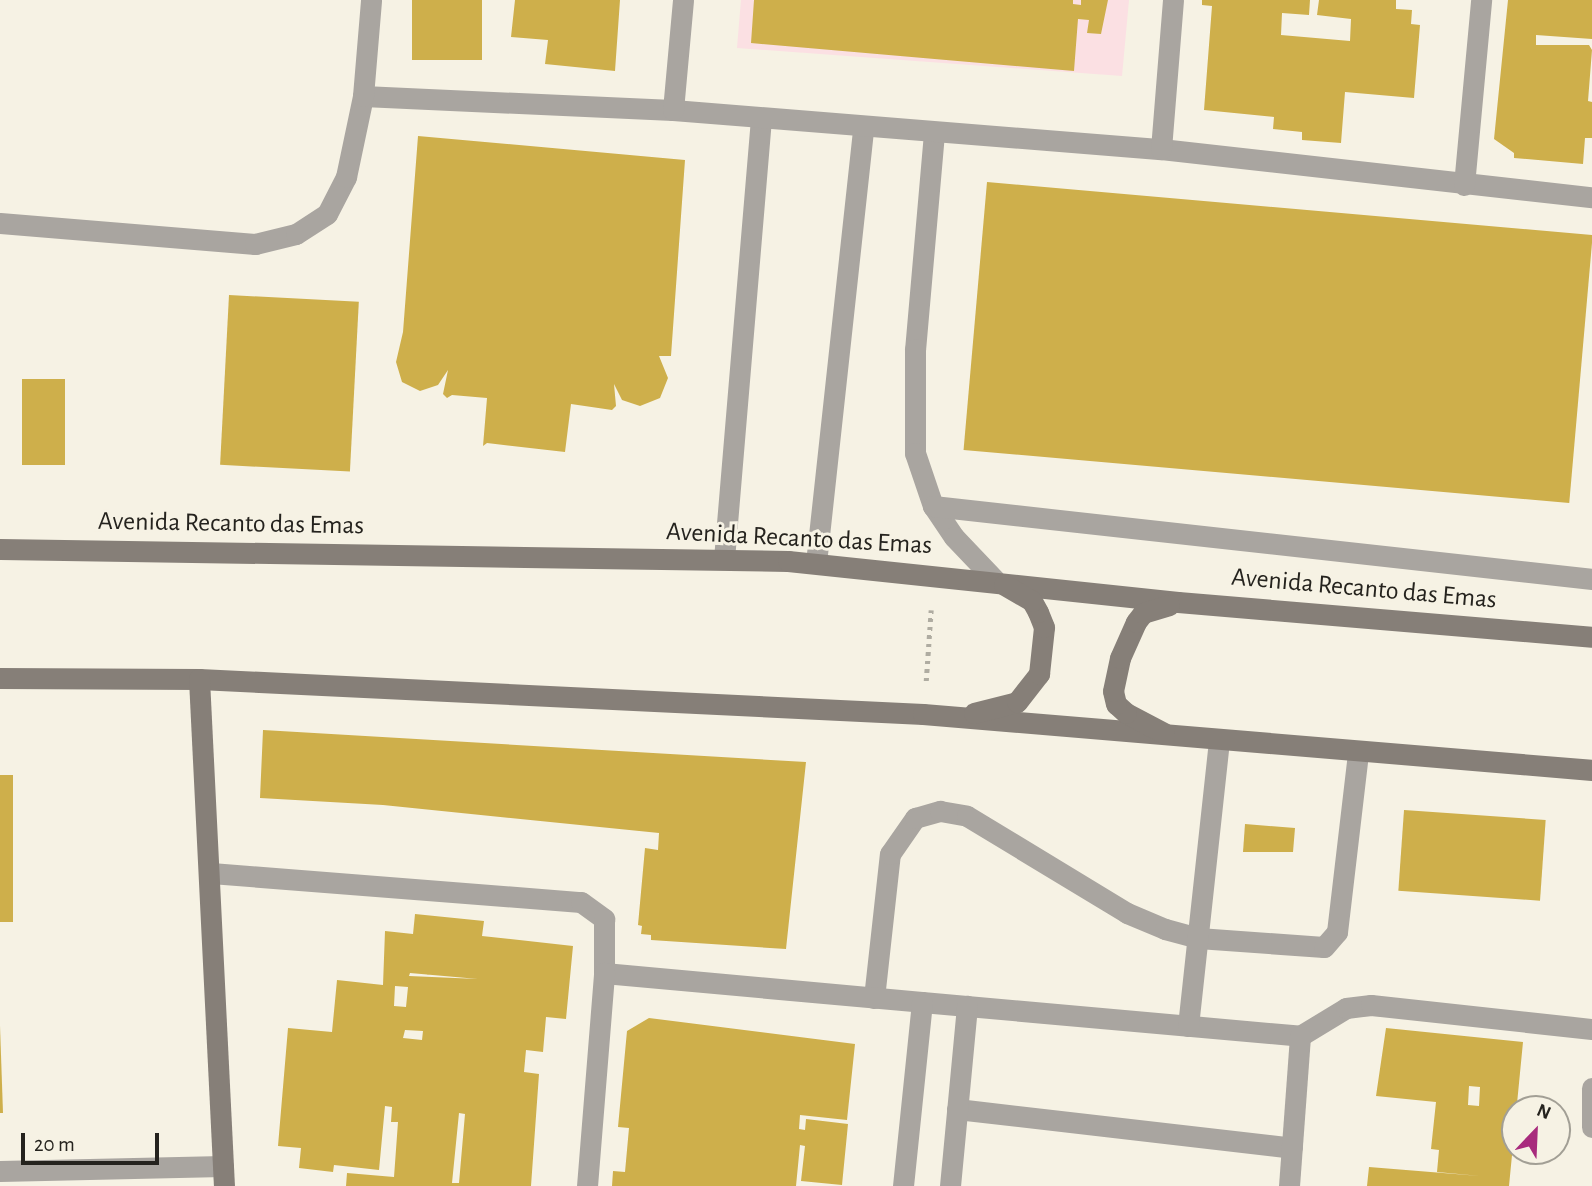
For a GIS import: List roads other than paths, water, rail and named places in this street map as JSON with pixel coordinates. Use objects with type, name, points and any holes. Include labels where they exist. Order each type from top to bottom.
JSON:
[{"type":"main road","name":"Avenida Recanto das Emas","points":[[0,549],[724,559],[816,563],[995,580],[1178,602],[1592,637]]},
{"type":"main road","points":[[958,717],[1017,702],[1039,674],[1044,627],[1038,612],[1032,601],[995,580]]},
{"type":"main road","points":[[1173,738],[1126,713],[1116,704],[1113,691],[1120,658],[1136,622],[1143,613],[1178,602]]},
{"type":"main road","points":[[0,678],[199,679],[923,714],[1173,738],[1592,770]]},
{"type":"main road","points":[[199,679],[211,873],[223,1176]]},
{"type":"street","points":[[0,223],[255,244],[296,234],[327,214],[346,177],[363,96],[371,0]]},
{"type":"street","points":[[673,110],[683,0]]},
{"type":"street","points":[[1161,149],[1173,0]]},
{"type":"street","points":[[1464,185],[1481,0]]},
{"type":"street","points":[[363,96],[673,110],[863,128],[1161,149],[1464,185],[1592,197]]},
{"type":"street","points":[[724,559],[761,119]]},
{"type":"street","points":[[816,563],[863,128]]},
{"type":"street","points":[[934,133],[915,349],[915,453],[933,506],[954,537],[995,580]]},
{"type":"street","points":[[933,506],[1592,579]]},
{"type":"street","points":[[1188,1026],[1219,741]]},
{"type":"street","points":[[874,998],[890,854],[915,818],[940,811],[967,817],[1127,913],[1198,938],[1324,947],[1337,932],[1358,752]]},
{"type":"street","points":[[211,873],[581,902],[604,919],[604,973],[587,1186]]},
{"type":"street","points":[[604,973],[1300,1036],[1346,1008],[1371,1006],[1592,1029]]},
{"type":"street","points":[[903,1186],[922,1002]]},
{"type":"street","points":[[950,1186],[967,1006]]},
{"type":"street","points":[[1289,1186],[1300,1036]]},
{"type":"street","points":[[1592,1088],[1592,1127]]},
{"type":"street","points":[[957,1109],[1292,1148]]},
{"type":"street","points":[[0,1171],[223,1176]]}]
